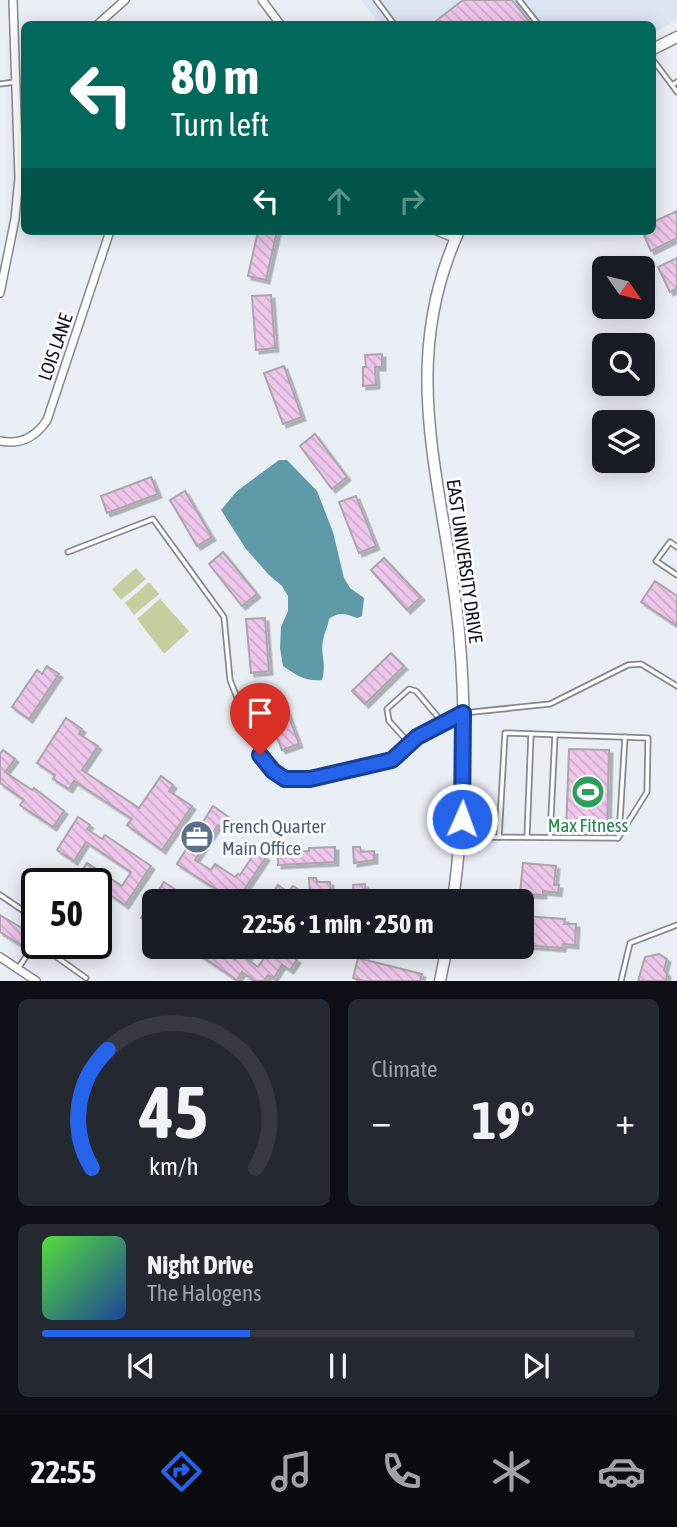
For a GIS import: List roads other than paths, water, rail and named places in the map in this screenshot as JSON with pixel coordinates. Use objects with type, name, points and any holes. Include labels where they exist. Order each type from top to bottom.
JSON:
[{"type":"main road","points":[[656,48],[677,37]]},
{"type":"main road","name":"EAST UNIVERSITY DRIVE","points":[[454,889],[460,837],[463,713],[458,629],[430,443],[426,381],[431,319],[446,259],[458,235]]},
{"type":"main road","points":[[440,981],[445,959]]},
{"type":"street","points":[[0,293],[9,252],[19,178],[13,0]]},
{"type":"street","points":[[101,21],[125,0]]},
{"type":"street","points":[[262,0],[279,21]]},
{"type":"street","name":"LOIS LANE","points":[[0,442],[20,442],[31,437],[47,420],[109,235]]},
{"type":"street","points":[[0,957],[36,981]]},
{"type":"lane","points":[[376,0],[392,21]]},
{"type":"lane","points":[[519,0],[536,21]]},
{"type":"lane","points":[[656,63],[675,84],[677,93]]},
{"type":"lane","points":[[0,84],[17,81]]},
{"type":"lane","points":[[0,248],[9,252]]},
{"type":"lane","points":[[68,552],[153,519],[224,617],[230,680],[260,755],[273,771],[285,779],[310,779],[392,760],[417,737],[463,713],[550,704],[628,664],[640,664],[677,686]]},
{"type":"lane","points":[[677,547],[670,542],[656,561],[677,575]]},
{"type":"lane","points":[[409,744],[389,721],[387,709],[409,689],[416,691],[443,723]]},
{"type":"lane","points":[[499,837],[505,733],[648,738],[647,792],[618,838]]},
{"type":"lane","points":[[527,838],[531,734]]},
{"type":"lane","points":[[550,838],[555,735]]},
{"type":"lane","points":[[618,838],[625,737]]},
{"type":"lane","points":[[460,837],[618,838]]},
{"type":"lane","points":[[0,895],[21,909]]},
{"type":"lane","points":[[621,981],[630,943],[677,925]]},
{"type":"lane","points":[[17,969],[24,959]]},
{"type":"lane","points":[[59,959],[86,978]]},
{"type":"water","points":[[279,460],[287,460],[317,491],[333,532],[344,578],[350,588],[364,598],[362,616],[357,618],[339,614],[329,619],[322,646],[322,680],[306,679],[283,666],[281,627],[288,611],[288,596],[282,586],[246,549],[221,510],[237,491]]},
{"type":"place","name":"Max Fitness","points":[[588,792]]},
{"type":"place","name":"French Quarter Main Office","points":[[197,837]]}]
